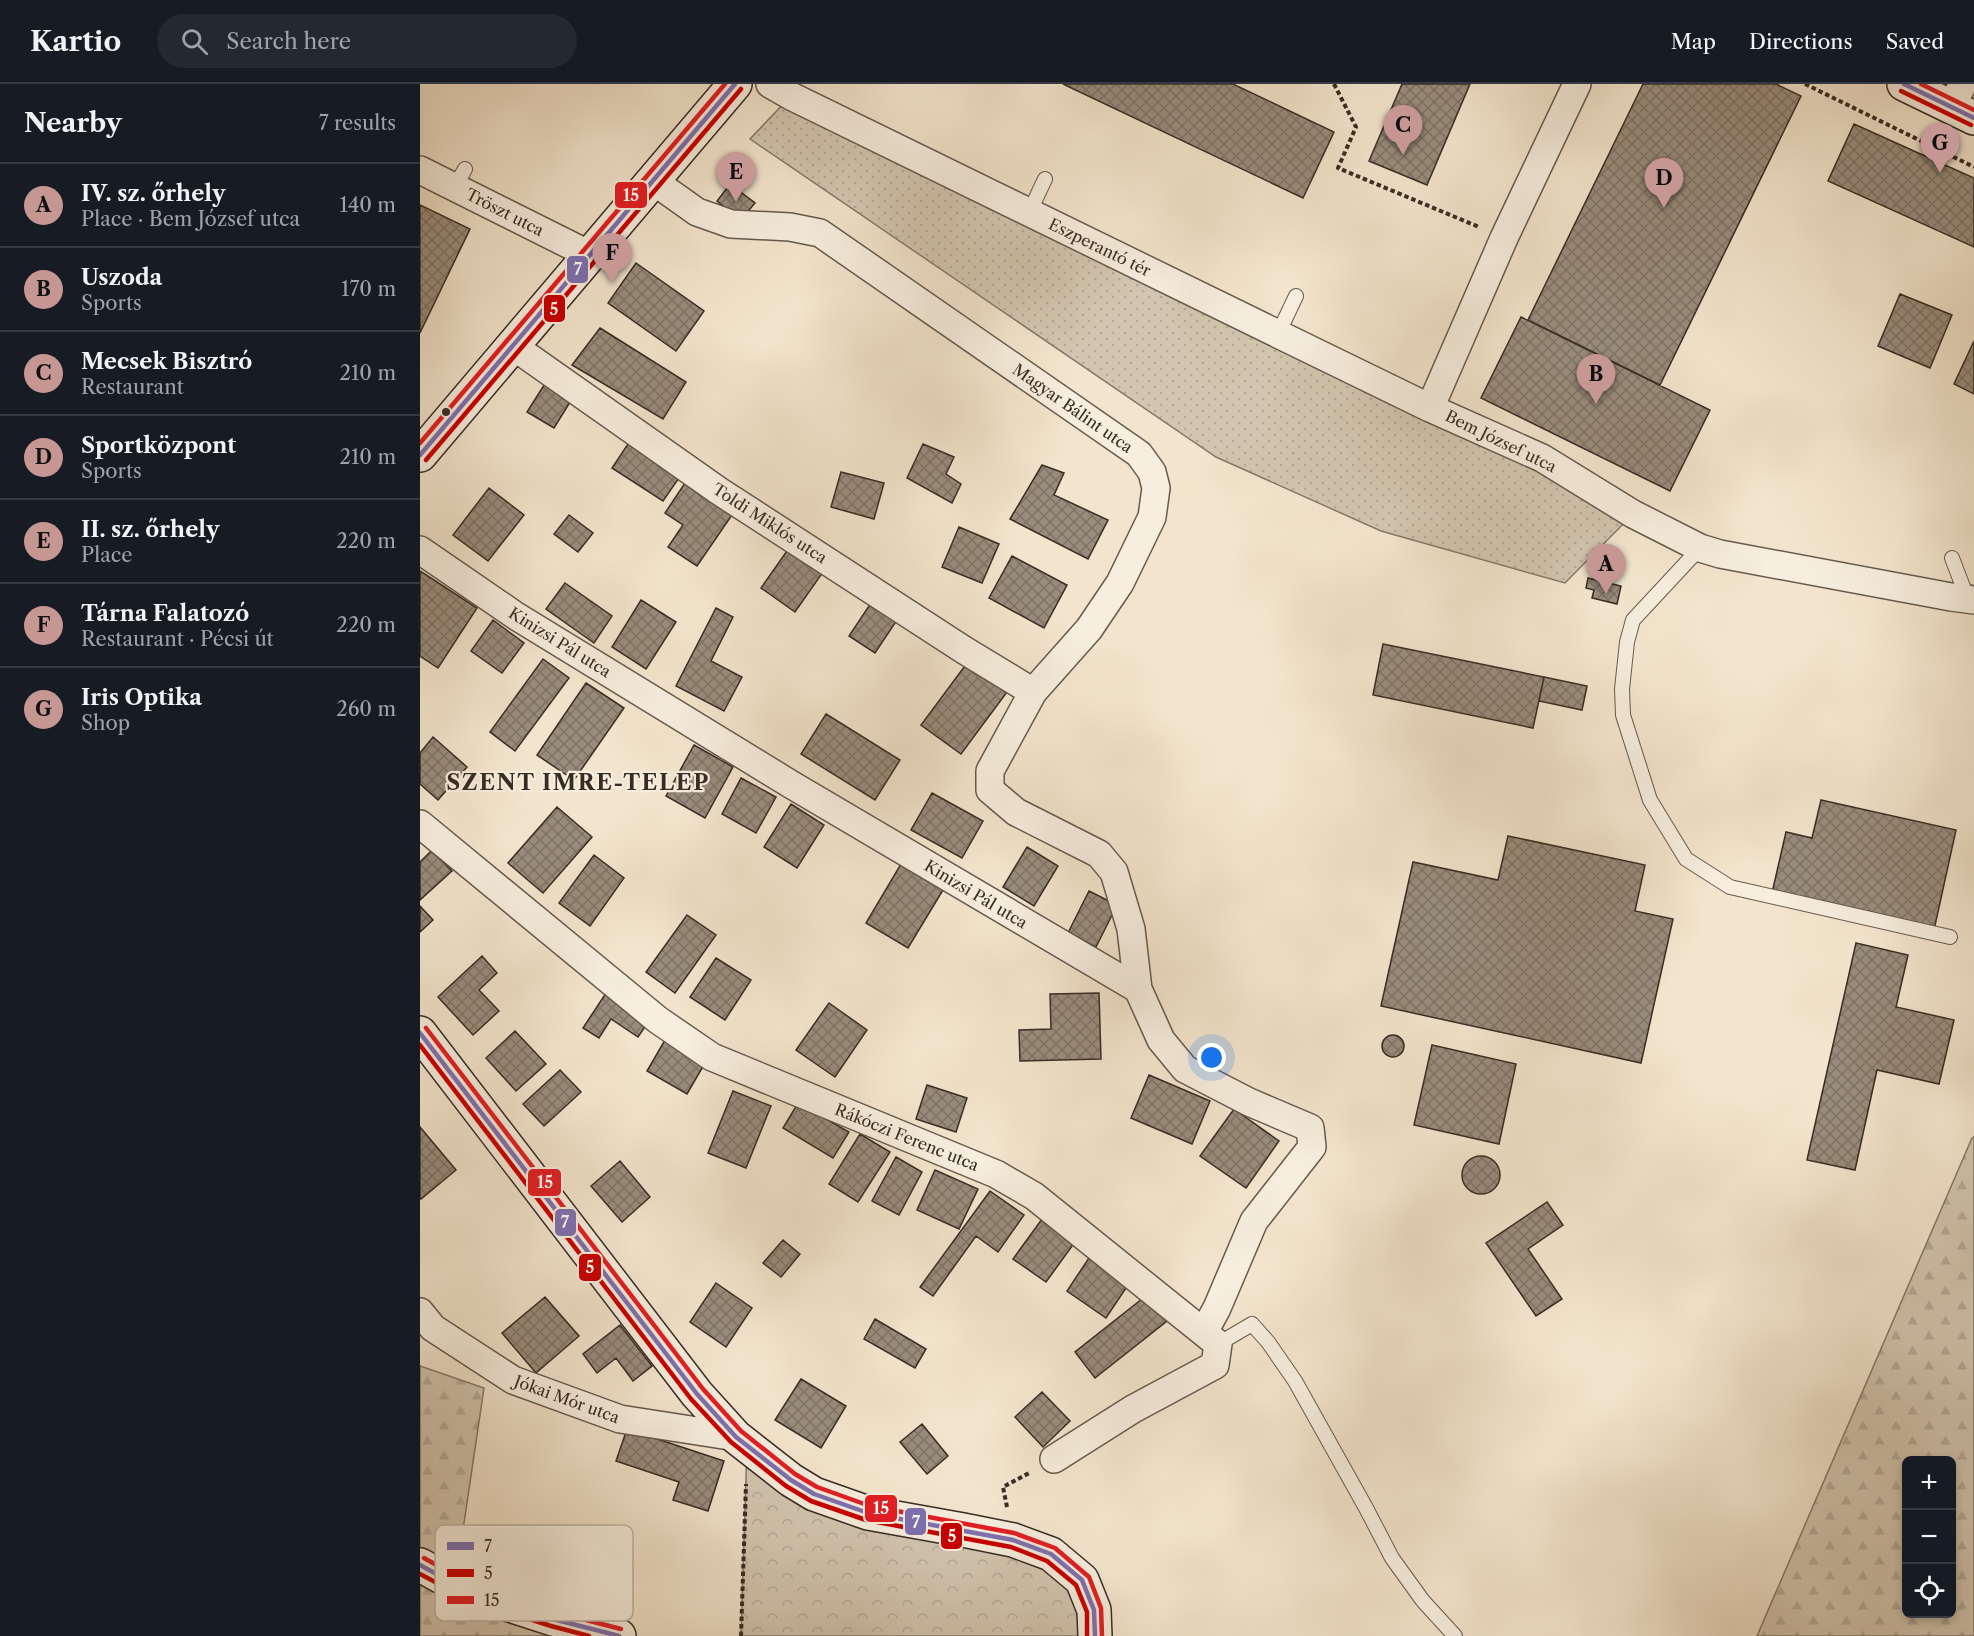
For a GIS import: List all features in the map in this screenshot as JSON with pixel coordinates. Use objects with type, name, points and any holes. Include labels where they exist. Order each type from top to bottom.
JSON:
[{"type":"main road","points":[[420,455],[735,84]]},
{"type":"main road","points":[[1904,84],[1963,103]]},
{"type":"main road","points":[[420,1033],[697,1394],[741,1442],[791,1480],[814,1494],[842,1505],[868,1513],[1013,1540],[1051,1554],[1082,1580],[1094,1610],[1095,1636]]},
{"type":"main road","points":[[420,1565],[435,1573]]},
{"type":"main road","points":[[561,1621],[619,1636]]},
{"type":"street","name":"Eszperantó tér","points":[[771,84],[790,96],[1430,408]]},
{"type":"street","name":"Bem József utca","points":[[1577,84],[1504,238],[1430,408],[1542,458],[1634,514],[1700,548],[1720,554],[1971,600]]},
{"type":"street","name":"Tröszt utca","points":[[420,170],[460,178],[590,255]]},
{"type":"street","name":"Magyar Bálint utca","points":[[652,180],[697,212],[731,224],[790,227],[820,233],[1139,454],[1152,472],[1156,488],[1152,517],[1120,583],[1089,629],[1033,692],[990,771],[990,790],[1017,812],[1099,854],[1114,872],[1131,929],[1138,989]]},
{"type":"street","name":"Toldi Miklós utca","points":[[513,346],[719,491],[964,650],[1033,692]]},
{"type":"street","name":"Kinizsi Pál utca","points":[[420,550],[516,616],[802,791],[1138,989]]},
{"type":"street","name":"Rákóczi Ferenc utca","points":[[420,824],[658,1020],[712,1057],[996,1174],[1034,1196],[1211,1338]]},
{"type":"street","points":[[1054,1459],[1133,1409],[1215,1365],[1211,1338],[1217,1308],[1254,1221],[1312,1147],[1310,1128],[1249,1102],[1185,1069],[1161,1040],[1138,989]]},
{"type":"street","name":"Jókai Mór utca","points":[[420,1312],[434,1328],[513,1380],[620,1419],[741,1442]]},
{"type":"lane","points":[[1029,213],[1045,179]]},
{"type":"lane","points":[[1278,334],[1296,296]]},
{"type":"lane","points":[[1700,548],[1633,620],[1627,642],[1622,688],[1623,715],[1650,800],[1686,859],[1730,887],[1950,937]]},
{"type":"lane","points":[[1953,558],[1971,600]]},
{"type":"lane","points":[[1211,1338],[1252,1324],[1268,1342],[1295,1381],[1392,1558],[1423,1601],[1455,1636]]},
{"type":"path","points":[[1334,84],[1356,127],[1338,168],[1504,238]]},
{"type":"path","points":[[1805,84],[1974,167]]},
{"type":"path","points":[[741,1442],[741,1636]]},
{"type":"path","points":[[1013,1540],[1003,1487],[1054,1459]]},
{"type":"green space","points":[[791,96],[1633,514],[1565,583],[1381,531],[1216,457],[750,139]]},
{"type":"green space","points":[[1974,1137],[1974,1636],[1757,1636],[1972,1138]]},
{"type":"green space","points":[[420,1366],[484,1388],[464,1525],[435,1525],[435,1621],[505,1621],[552,1636],[420,1636]]},
{"type":"green space","points":[[747,1446],[791,1480],[1051,1554],[1095,1636],[741,1636]]},
{"type":"building","points":[[1063,84],[1233,84],[1334,132],[1303,198]]},
{"type":"building","points":[[1402,84],[1470,84],[1427,185],[1369,161]]},
{"type":"building","points":[[1643,84],[1776,84],[1801,96],[1660,385],[1528,320]]},
{"type":"building","points":[[1854,124],[1974,178],[1974,247],[1828,181]]},
{"type":"building","points":[[730,184],[755,203],[741,220],[717,201]]},
{"type":"building","points":[[420,205],[470,229],[420,333]]},
{"type":"building","points":[[636,263],[704,311],[676,351],[608,303]]},
{"type":"building","points":[[1900,294],[1952,315],[1930,368],[1878,346]]},
{"type":"building","points":[[1521,317],[1710,410],[1670,491],[1481,398]]},
{"type":"building","points":[[600,328],[686,382],[663,419],[572,365]]},
{"type":"building","points":[[1974,341],[1974,394],[1954,384]]},
{"type":"building","points":[[546,382],[572,399],[554,428],[527,412]]},
{"type":"building","points":[[630,441],[681,475],[663,501],[612,468]]},
{"type":"building","points":[[923,444],[954,457],[946,474],[961,484],[952,503],[907,478]]},
{"type":"building","points":[[1042,465],[1064,473],[1054,495],[1108,520],[1088,559],[1010,519]]},
{"type":"building","points":[[841,472],[884,483],[874,519],[831,507]]},
{"type":"building","points":[[685,483],[732,515],[697,566],[668,547],[683,525],[665,513]]},
{"type":"building","points":[[489,488],[524,515],[488,561],[453,535]]},
{"type":"building","points":[[569,515],[593,533],[578,552],[554,534]]},
{"type":"building","points":[[959,527],[999,544],[982,583],[942,567]]},
{"type":"building","points":[[789,548],[823,572],[795,612],[761,588]]},
{"type":"building","points":[[1012,556],[1067,585],[1044,628],[989,598]]},
{"type":"building","points":[[420,571],[477,608],[438,668],[420,656]]},
{"type":"building","points":[[1588,578],[1621,586],[1617,604],[1592,598],[1594,590],[1586,588]]},
{"type":"building","points":[[565,583],[612,616],[594,643],[546,609]]},
{"type":"building","points":[[641,600],[676,622],[646,669],[612,647]]},
{"type":"building","points":[[873,600],[899,617],[875,653],[849,636]]},
{"type":"building","points":[[716,608],[733,617],[711,661],[742,677],[724,711],[676,686]]},
{"type":"building","points":[[493,620],[524,643],[502,673],[471,651]]},
{"type":"building","points":[[1383,644],[1544,677],[1533,728],[1373,695]]},
{"type":"building","points":[[543,659],[569,678],[515,751],[490,732]]},
{"type":"building","points":[[970,659],[1010,688],[961,754],[921,725]]},
{"type":"building","points":[[1544,677],[1587,686],[1582,710],[1539,701]]},
{"type":"building","points":[[586,683],[624,708],[574,780],[537,755]]},
{"type":"building","points":[[826,714],[900,760],[875,800],[801,754]]},
{"type":"building","points":[[433,737],[467,767],[438,800],[420,784],[420,753]]},
{"type":"building","points":[[694,745],[733,767],[705,818],[666,796]]},
{"type":"building","points":[[741,778],[776,797],[756,833],[722,814]]},
{"type":"building","points":[[932,793],[983,821],[962,858],[911,830]]},
{"type":"building","points":[[1821,800],[1956,830],[1934,930],[1772,893],[1786,832],[1812,838]]},
{"type":"building","points":[[791,804],[824,825],[797,868],[764,847]]},
{"type":"building","points":[[557,807],[592,837],[543,893],[508,863]]},
{"type":"building","points":[[1508,836],[1645,865],[1635,911],[1673,919],[1641,1063],[1381,1006],[1413,862],[1498,880]]},
{"type":"building","points":[[1027,847],[1058,866],[1034,906],[1003,887]]},
{"type":"building","points":[[432,850],[452,871],[420,900],[420,862]]},
{"type":"building","points":[[594,855],[624,878],[590,926],[559,903]]},
{"type":"building","points":[[901,864],[943,890],[908,948],[866,923]]},
{"type":"building","points":[[1089,891],[1117,905],[1096,947],[1068,933]]},
{"type":"building","points":[[420,906],[433,920],[420,932]]},
{"type":"building","points":[[687,915],[716,935],[675,993],[646,972]]},
{"type":"building","points":[[1856,943],[1908,955],[1896,1007],[1954,1020],[1939,1084],[1877,1070],[1855,1170],[1807,1160]]},
{"type":"building","points":[[482,956],[497,973],[479,990],[499,1011],[473,1035],[438,997]]},
{"type":"building","points":[[716,958],[751,980],[725,1020],[690,997]]},
{"type":"building","points":[[608,990],[651,1018],[638,1037],[611,1019],[599,1038],[583,1028]]},
{"type":"building","points":[[1099,993],[1101,1059],[1020,1061],[1019,1030],[1051,1029],[1050,994]]},
{"type":"building","points":[[829,1003],[867,1030],[835,1077],[796,1050]]},
{"type":"building","points":[[515,1031],[546,1064],[516,1091],[486,1058]]},
{"type":"building","points":[[1393,1035],[1401,1038],[1404,1046],[1401,1054],[1393,1057],[1385,1054],[1382,1046],[1385,1038]]},
{"type":"building","points":[[665,1040],[705,1063],[687,1094],[647,1071]]},
{"type":"building","points":[[1432,1045],[1516,1064],[1499,1144],[1414,1125]]},
{"type":"building","points":[[560,1070],[581,1092],[544,1126],[523,1104]]},
{"type":"building","points":[[1149,1075],[1210,1101],[1192,1144],[1131,1118]]},
{"type":"building","points":[[927,1085],[967,1098],[956,1132],[916,1119]]},
{"type":"building","points":[[733,1091],[771,1106],[746,1168],[708,1153]]},
{"type":"building","points":[[798,1103],[849,1132],[833,1158],[783,1128]]},
{"type":"building","points":[[1234,1109],[1279,1141],[1246,1188],[1200,1156]]},
{"type":"building","points":[[420,1127],[456,1170],[421,1199],[420,1197]]},
{"type":"building","points":[[860,1134],[890,1152],[858,1202],[829,1184]]},
{"type":"building","points":[[1481,1156],[1488,1157],[1494,1162],[1499,1168],[1499,1182],[1494,1188],[1488,1193],[1481,1194],[1474,1193],[1468,1188],[1463,1182],[1462,1175],[1463,1168],[1468,1162],[1474,1157]]},
{"type":"building","points":[[896,1157],[922,1172],[899,1215],[872,1201]]},
{"type":"building","points":[[620,1161],[650,1197],[622,1222],[591,1186]]},
{"type":"building","points":[[935,1170],[978,1189],[959,1229],[917,1210]]},
{"type":"building","points":[[990,1191],[1024,1215],[998,1252],[976,1236],[933,1296],[920,1287]]},
{"type":"building","points":[[1547,1202],[1563,1225],[1528,1249],[1562,1299],[1536,1316],[1486,1243]]},
{"type":"building","points":[[1042,1219],[1075,1242],[1046,1282],[1013,1259]]},
{"type":"building","points":[[783,1240],[800,1254],[781,1277],[763,1263]]},
{"type":"building","points":[[1091,1255],[1130,1282],[1106,1318],[1067,1291]]},
{"type":"building","points":[[716,1283],[752,1308],[726,1347],[690,1322]]},
{"type":"building","points":[[1147,1295],[1167,1321],[1095,1378],[1075,1352]]},
{"type":"building","points":[[545,1297],[579,1336],[536,1373],[502,1333]]},
{"type":"building","points":[[875,1319],[926,1349],[915,1368],[864,1339]]},
{"type":"building","points":[[620,1325],[652,1366],[633,1381],[616,1358],[597,1373],[583,1354]]},
{"type":"building","points":[[801,1379],[846,1406],[821,1448],[775,1420]]},
{"type":"building","points":[[1042,1392],[1070,1421],[1043,1447],[1015,1417]]},
{"type":"building","points":[[922,1424],[948,1456],[927,1474],[900,1442]]},
{"type":"building","points":[[627,1429],[724,1461],[708,1511],[673,1500],[679,1482],[616,1461]]},
{"type":"transit line","name":"15","points":[[420,443],[725,84]]},
{"type":"transit line","name":"7","points":[[420,455],[735,84]]},
{"type":"transit line","name":"7","points":[[1904,84],[1974,118]]},
{"type":"transit line","name":"15","points":[[1921,84],[1974,110]]},
{"type":"transit line","name":"5","points":[[426,460],[741,89]]},
{"type":"transit line","name":"5","points":[[1901,91],[1971,125]]},
{"type":"transit line","name":"15","points":[[426,1028],[703,1389],[741,1431],[795,1474],[817,1487],[870,1506],[1014,1533],[1055,1548],[1089,1577],[1101,1608],[1102,1636]]},
{"type":"transit line","name":"7","points":[[420,1033],[697,1394],[736,1437],[791,1480],[814,1494],[868,1513],[1013,1540],[1051,1554],[1082,1580],[1094,1610],[1095,1636]]},
{"type":"transit line","name":"5","points":[[420,1045],[691,1399],[731,1442],[786,1486],[811,1501],[866,1520],[1011,1547],[1047,1561],[1076,1585],[1087,1612],[1087,1636]]},
{"type":"transit line","name":"15","points":[[424,1558],[435,1564]]},
{"type":"transit line","name":"7","points":[[420,1565],[435,1573]]},
{"type":"transit line","name":"5","points":[[420,1574],[435,1582]]},
{"type":"transit line","name":"5","points":[[535,1621],[589,1636]]},
{"type":"transit line","name":"7","points":[[561,1621],[619,1636]]},
{"type":"transit line","name":"15","points":[[590,1621],[621,1629]]},
{"type":"place","name":"Mecsek Bisztró","points":[[1403,155]]},
{"type":"place","name":"Iris Optika","points":[[1940,173]]},
{"type":"place","name":"II. sz. őrhely","points":[[736,202]]},
{"type":"place","name":"Sportközpont","points":[[1664,208]]},
{"type":"place","name":"Tárna Falatozó","points":[[612,283]]},
{"type":"place","name":"Uszoda","points":[[1596,404]]},
{"type":"place","name":"IV. sz. őrhely","points":[[1606,594]]},
{"type":"district","name":"SZENT IMRE-TELEP","points":[[578,782]]}]
